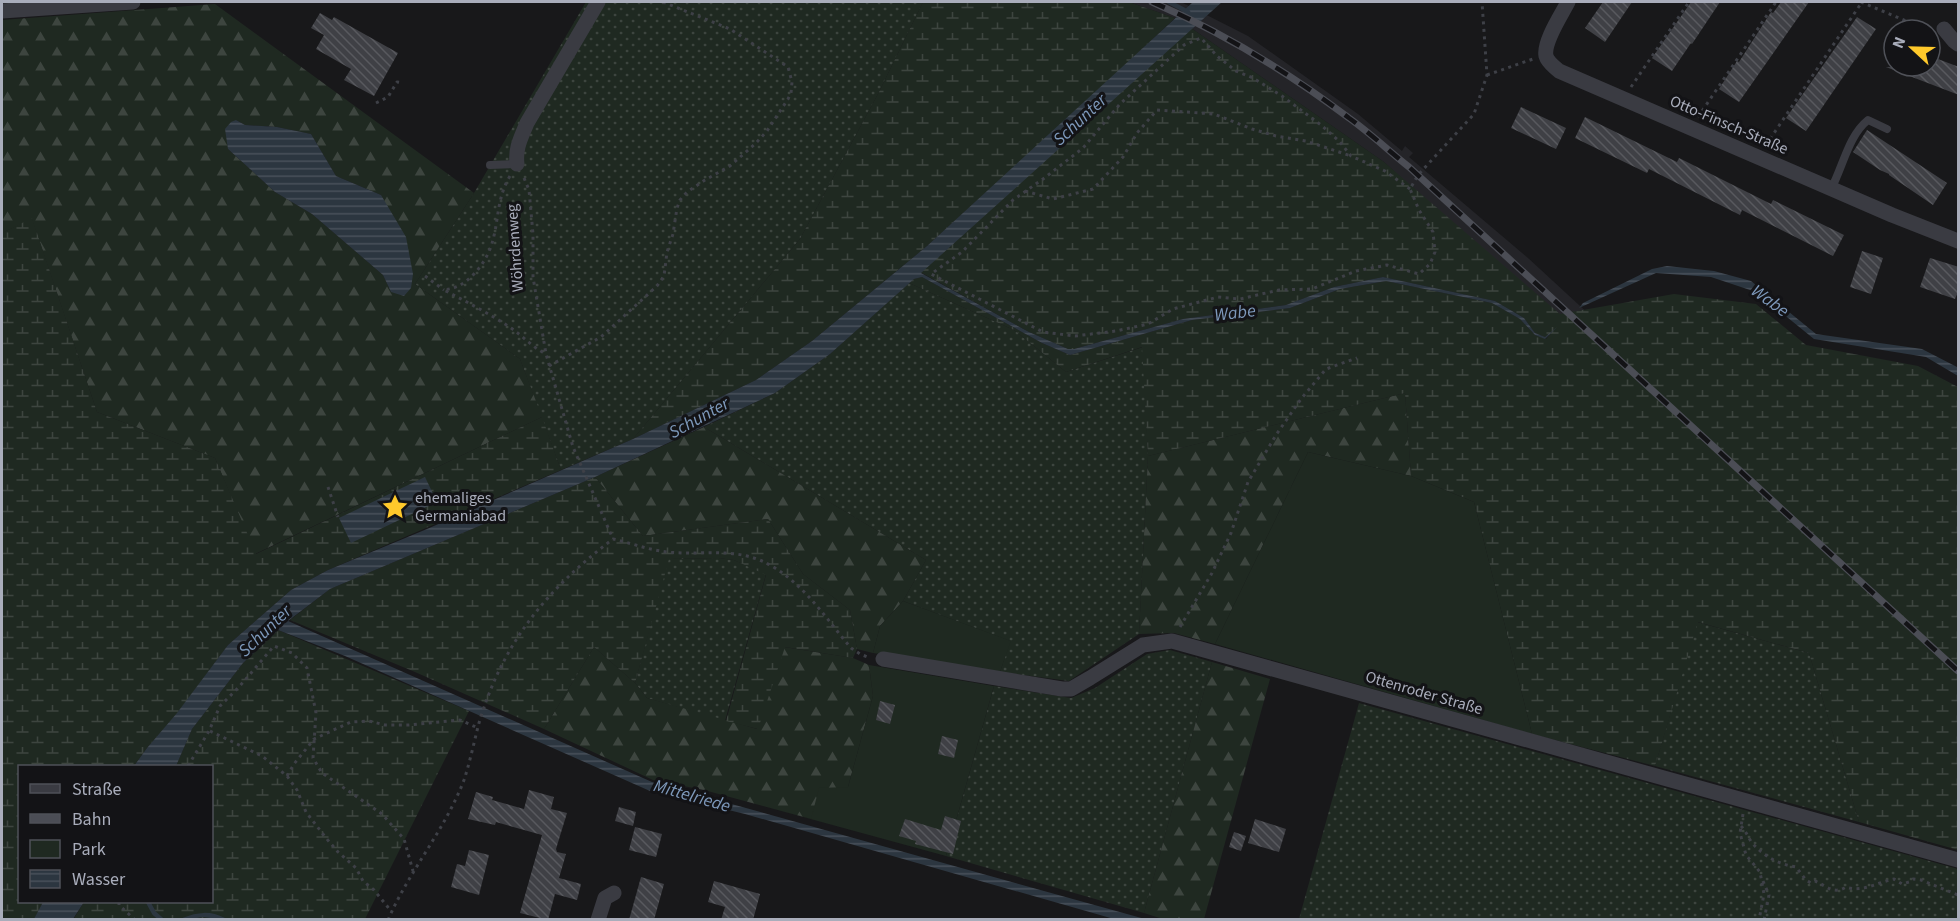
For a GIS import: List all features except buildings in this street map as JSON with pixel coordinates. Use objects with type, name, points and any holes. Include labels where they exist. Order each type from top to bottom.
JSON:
[{"type":"street","points":[[2,11],[133,2]]},
{"type":"street","points":[[517,164],[516,153],[527,123],[598,2]]},
{"type":"street","points":[[1546,55],[1550,36],[1568,2]]},
{"type":"street","points":[[1944,29],[1954,42],[1959,44]]},
{"type":"street","name":"Otto-Finsch-Straße","points":[[1546,55],[1549,63],[1559,71],[1758,158],[1959,241]]},
{"type":"street","name":"Ottenroder Straße","points":[[883,659],[1071,689],[1143,645],[1172,641],[1959,860]]},
{"type":"street","points":[[598,920],[604,898],[614,893]]},
{"type":"lane","points":[[1831,189],[1849,147],[1862,126],[1868,120],[1887,129]]},
{"type":"lane","points":[[490,165],[517,164]]},
{"type":"path","points":[[549,366],[601,337],[657,286],[664,276],[667,252],[680,200],[687,192],[730,166],[756,143],[767,131],[791,93],[792,82],[788,67],[730,29],[663,2]]},
{"type":"path","points":[[1410,189],[1418,175],[1474,114],[1486,75],[1482,2]]},
{"type":"path","points":[[1623,99],[1689,2]]},
{"type":"path","points":[[1690,128],[1776,2]]},
{"type":"path","points":[[1758,158],[1861,2],[1925,29],[1944,29]]},
{"type":"path","points":[[1025,191],[1053,199],[1093,189],[1123,157],[1137,133],[1157,110],[1215,114],[1252,129],[1306,141],[1351,156],[1385,171],[1410,189],[1419,210],[1433,232],[1435,252],[1430,264],[1419,274],[1387,265],[1356,271],[1312,289],[1279,290],[1240,299],[1218,297],[1173,309],[1148,324],[1075,336],[1043,332],[930,274],[962,252],[1013,200],[1025,191],[1083,148],[1120,104],[1184,45],[1201,38],[1217,56],[1236,71],[1253,78],[1282,96],[1321,125],[1340,142],[1351,156]]},
{"type":"path","points":[[1486,75],[1546,55]]},
{"type":"path","points":[[376,103],[388,97],[397,81],[395,75]]},
{"type":"path","points":[[397,81],[403,83]]},
{"type":"path","points":[[444,290],[458,287],[483,264],[492,246],[505,185],[517,164]]},
{"type":"path","name":"Wöhrdenweg","points":[[517,164],[529,190],[532,277],[549,366],[573,447],[613,539]]},
{"type":"path","points":[[425,276],[444,290],[491,315],[523,337],[532,347],[546,354]]},
{"type":"path","points":[[1172,641],[1212,573],[1232,533],[1248,482],[1276,435],[1301,399],[1326,369],[1357,358]]},
{"type":"path","points":[[328,488],[338,516]]},
{"type":"path","points":[[387,920],[464,779],[488,698],[512,644],[557,587],[613,539],[652,550],[729,552],[774,567],[803,591],[851,648],[860,654],[883,659]]},
{"type":"path","points":[[189,765],[209,731],[220,706],[274,646],[292,653],[308,668],[316,712],[313,758],[322,774],[382,814],[404,839],[413,872]]},
{"type":"path","points":[[287,776],[314,739],[351,722],[409,725],[460,720],[479,725]]},
{"type":"path","points":[[209,731],[261,756],[287,776],[297,790],[306,812],[326,838],[356,868],[363,881],[374,890],[391,911]]},
{"type":"path","points":[[1746,802],[1740,833],[1746,855],[1760,872],[1764,894],[1759,920]]},
{"type":"path","points":[[1741,826],[1754,845],[1776,863],[1796,867],[1806,880],[1811,883],[1815,881],[1833,891],[1840,891],[1846,887],[1854,890],[1863,889],[1881,881],[1894,879],[1902,884],[1913,879],[1959,895]]},
{"type":"path","points":[[1761,877],[1769,895],[1764,920]]},
{"type":"path","points":[[119,903],[135,920]]},
{"type":"shaded area","points":[[1129,2],[1181,2],[1248,36],[1358,114],[1402,151],[1405,146],[1413,153],[1409,157],[1528,258],[1897,598],[1958,687],[1384,162],[1191,28],[1175,18]]},
{"type":"green space","points":[[586,2],[923,2],[879,92],[800,239],[633,439],[561,470],[520,359],[415,284],[474,193]]},
{"type":"green space","points":[[923,2],[1129,2],[1175,18],[927,246],[812,341],[756,380],[633,439],[800,239],[879,92]]},
{"type":"green space","points":[[215,4],[474,193],[415,284],[520,359],[542,417],[255,554],[215,458],[97,412],[32,219],[2,233],[2,20]],"holes":[[[236,120],[245,125],[277,127],[311,134],[336,176],[381,195],[391,292],[383,275],[312,214],[275,192],[228,149]]]},
{"type":"green space","points":[[1191,28],[1384,162],[1560,314],[1674,294],[1756,304],[1806,345],[1918,366],[1958,387],[1958,850],[1859,822],[1809,653],[1698,622],[1655,766],[1532,734],[1474,502],[1411,476],[1405,393],[1148,456],[1142,347],[1066,372],[1014,330],[909,283],[922,277],[1042,343],[1070,355],[1192,320],[1290,308],[1340,289],[1386,281],[1492,303],[1520,319],[1535,335],[1546,339],[1552,332],[1545,337],[1535,333],[1524,318],[1495,301],[1383,277],[1334,287],[1286,305],[1183,319],[1068,349],[1029,332],[919,273]]},
{"type":"green space","points":[[32,218],[97,412],[215,458],[256,554],[542,417],[561,470],[328,570],[291,590],[228,645],[177,714],[135,765],[18,765],[18,903],[42,903],[34,920],[2,919],[2,233]]},
{"type":"green space","points":[[909,283],[1014,330],[1066,372],[1143,347],[1148,456],[1139,634],[1069,681],[1000,672],[1010,641],[903,601],[926,560],[704,427],[775,393],[830,354]]},
{"type":"green space","points":[[1405,393],[1411,476],[1308,452],[1215,644],[1174,633],[1139,634],[1148,456]]},
{"type":"green space","points":[[704,427],[926,560],[903,601],[880,626],[873,653],[857,649],[850,610],[803,574],[768,519],[643,536],[595,477]]},
{"type":"green space","points":[[1308,452],[1411,476],[1474,502],[1532,734],[1215,644]]},
{"type":"green space","points":[[595,477],[643,536],[768,519],[803,574],[850,610],[857,649],[853,658],[785,647],[758,729],[726,721],[766,575],[734,560],[669,559],[635,683],[594,647],[544,729],[290,620],[330,589]]},
{"type":"green space","points":[[668,559],[734,560],[766,574],[725,721],[647,698],[635,683]]},
{"type":"green space","points":[[903,601],[1011,641],[1000,672],[873,653],[880,626]]},
{"type":"green space","points":[[1697,622],[1809,653],[1859,822],[1655,766]]},
{"type":"green space","points":[[278,630],[469,711],[365,919],[73,920],[83,903],[213,903],[213,765],[176,765],[192,729],[243,663]]},
{"type":"green space","points":[[594,647],[635,683],[647,698],[757,729],[784,647],[853,658],[869,665],[873,696],[848,787],[811,819],[704,790],[653,780],[544,729]]},
{"type":"green space","points":[[1170,650],[1212,662],[1144,913],[946,856],[994,686],[1071,698],[1095,688],[1147,654]]},
{"type":"green space","points":[[1212,662],[1270,679],[1204,919],[1163,919],[1144,913]]},
{"type":"green space","points":[[869,665],[994,686],[946,856],[704,790],[811,819],[819,788],[848,787],[873,696]]},
{"type":"green space","points":[[1359,703],[1958,869],[1958,919],[1299,919]]},
{"type":"water","points":[[1193,2],[1222,2],[921,273],[1029,332],[1068,349],[1183,319],[1286,305],[1334,287],[1383,277],[1495,301],[1524,318],[1535,333],[1545,337],[1557,327],[1545,339],[1535,335],[1520,319],[1492,303],[1386,281],[1340,289],[1290,308],[1192,320],[1070,355],[1042,343],[922,277],[914,279],[830,354],[775,393],[595,477],[330,589],[288,621],[652,782],[1145,919],[1114,919],[745,814],[650,791],[345,656],[278,630],[243,663],[192,729],[176,765],[135,765],[228,645],[291,590],[328,570],[633,439],[756,380],[812,341],[927,246]]},
{"type":"water","points":[[236,120],[245,125],[277,127],[311,134],[336,176],[381,195],[406,237],[413,274],[411,288],[404,296],[391,292],[383,275],[312,214],[275,192],[228,149],[225,129]]},
{"type":"water","name":"Wabe","points":[[1667,266],[1714,271],[1751,281],[1816,334],[1922,349],[1957,367],[1958,376],[1926,357],[1814,339],[1756,292],[1711,277],[1656,273],[1579,308],[1583,303],[1652,269]]},
{"type":"water","name":"ehemaliges Germaniabad","points":[[425,477],[437,502],[351,543],[339,518]]},
{"type":"water","points":[[42,903],[83,903],[73,919],[34,919]]},
{"type":"waterway","points":[[1169,2],[1188,12]]},
{"type":"waterway","points":[[149,903],[154,913],[162,920]]},
{"type":"waterway","points":[[183,920],[204,915],[224,920]]},
{"type":"railway","points":[[1152,2],[1204,26],[1254,54],[1302,85],[1372,136],[1409,167],[1958,671]]},
{"type":"place","name":"ehemaliges Germaniabad","points":[[395,507]]},
{"type":"water label","name":"Schunter","points":[[1080,120]]},
{"type":"water label","name":"Schunter","points":[[699,418]]},
{"type":"water label","name":"Schunter","points":[[265,631]]},
{"type":"water label","name":"Mittelriede","points":[[692,796]]}]
